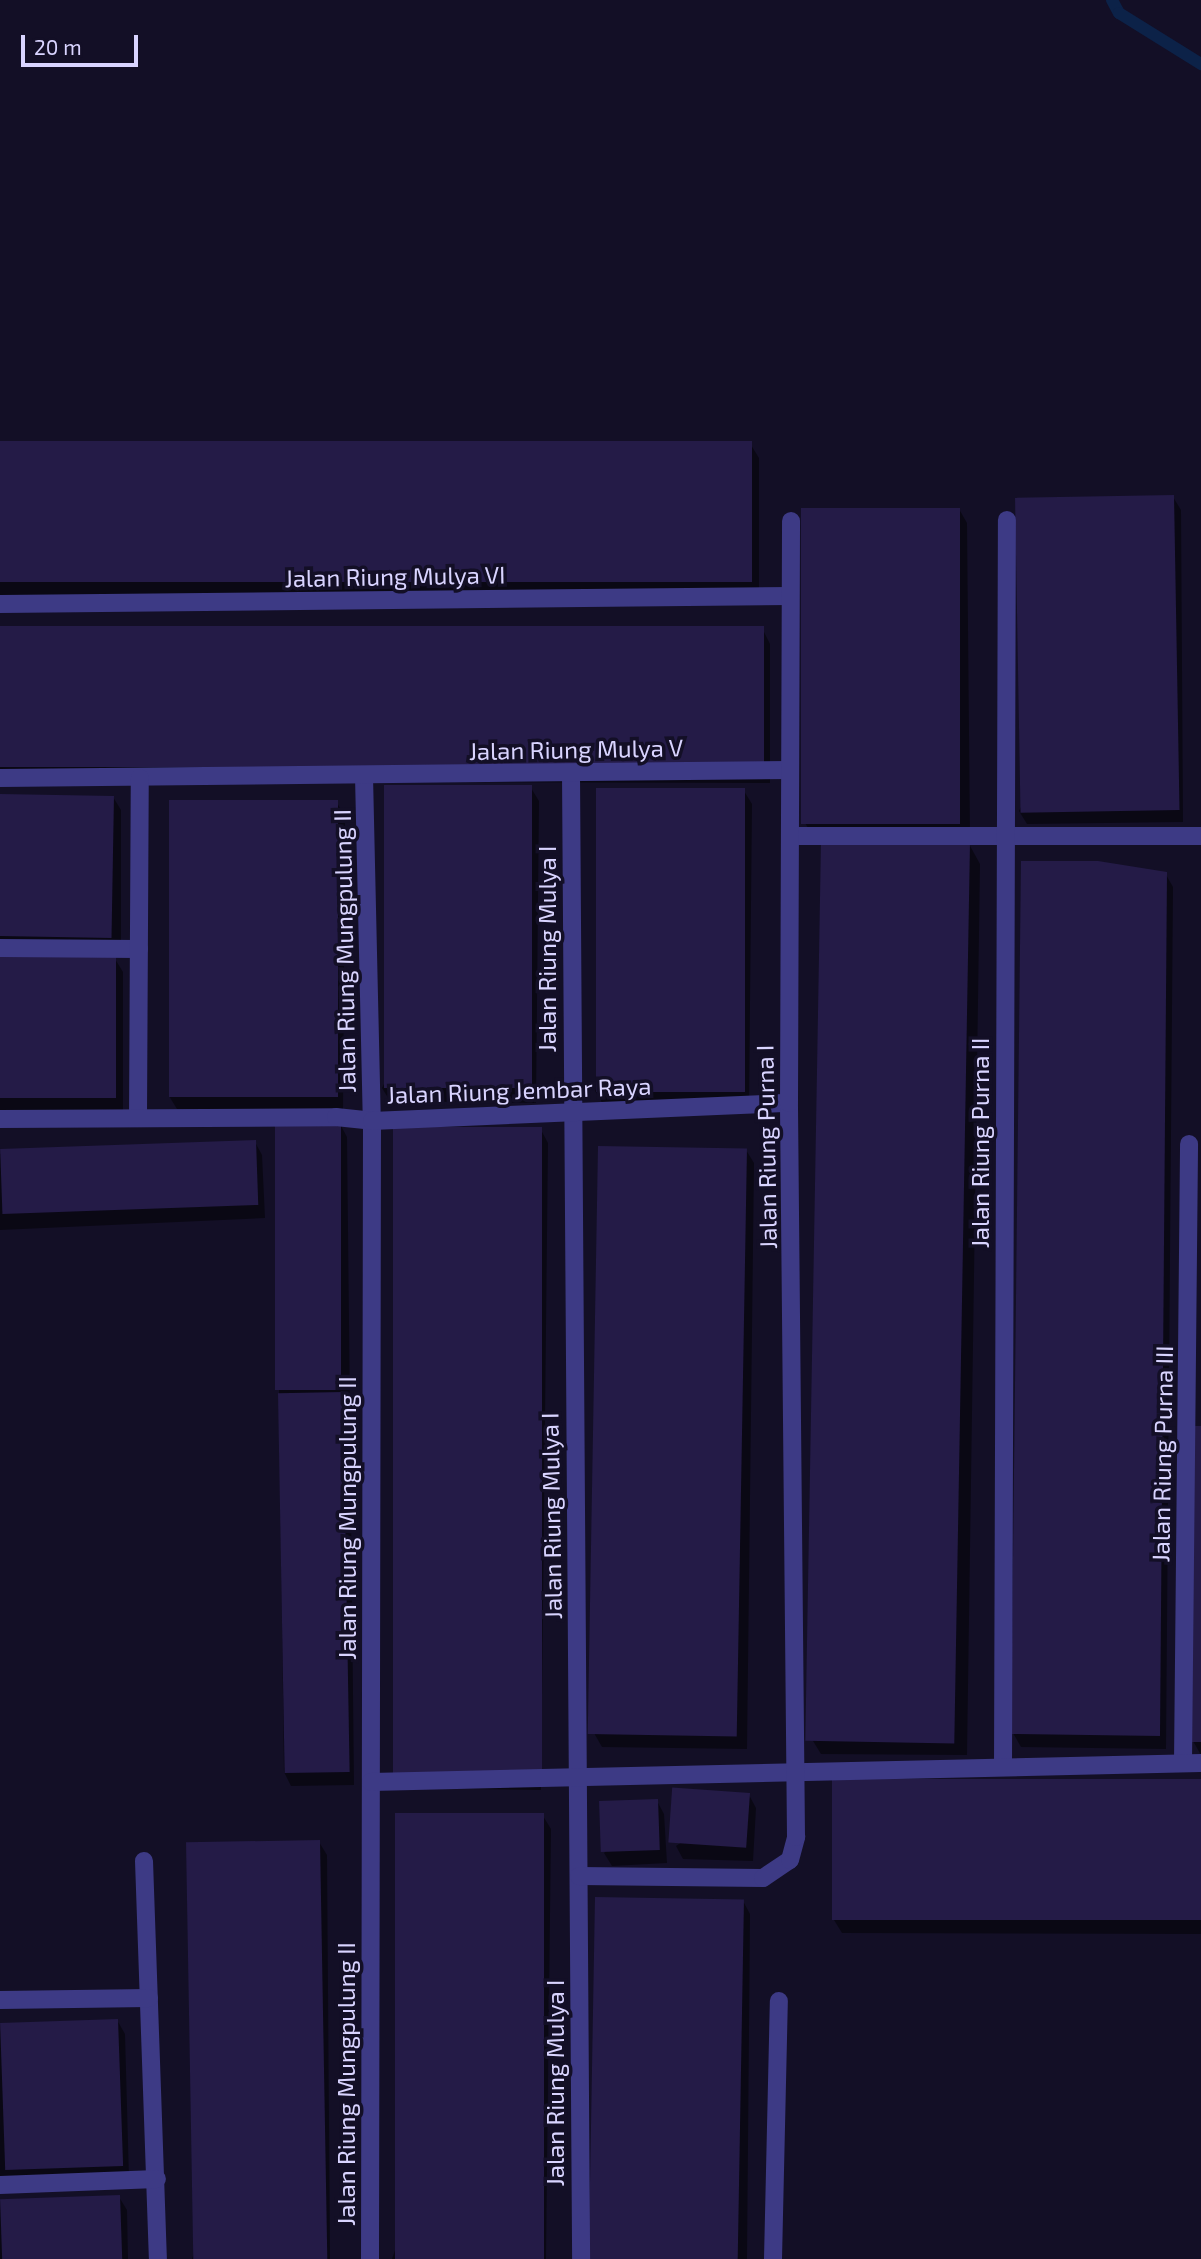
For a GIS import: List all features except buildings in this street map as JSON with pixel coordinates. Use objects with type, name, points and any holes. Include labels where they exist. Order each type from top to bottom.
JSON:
[{"type":"street","name":"Jalan Riung Purna II","points":[[1003,1767],[1007,520]]},
{"type":"street","name":"Jalan Riung Purna I","points":[[579,1876],[763,1878],[790,1860],[796,1837],[798,1772],[789,1103],[791,521]]},
{"type":"street","name":"Jalan Riung Mulya VI","points":[[0,604],[790,596]]},
{"type":"street","name":"Jalan Riung Mulya V","points":[[0,778],[789,770]]},
{"type":"street","name":"Jalan Riung Mulya I","points":[[571,773],[581,2259]]},
{"type":"street","name":"Jalan Riung Mungpulung II","points":[[364,776],[372,1121],[370,2259]]},
{"type":"street","points":[[138,1118],[140,778]]},
{"type":"street","points":[[790,836],[1201,836]]},
{"type":"street","points":[[0,948],[139,949]]},
{"type":"street","name":"Jalan Riung Jembar Raya","points":[[0,1119],[336,1117],[372,1121],[789,1103]]},
{"type":"street","name":"Jalan Riung Purna III","points":[[1189,1144],[1194,1414],[1192,1763]]},
{"type":"street","points":[[371,1782],[1192,1763]]},
{"type":"street","points":[[145,1861],[158,2259]]},
{"type":"street","points":[[0,2000],[149,1998]]},
{"type":"street","points":[[773,2259],[779,2001]]},
{"type":"street","points":[[0,2185],[157,2179]]},
{"type":"waterway","points":[[1112,0],[1119,13],[1201,64]]}]
